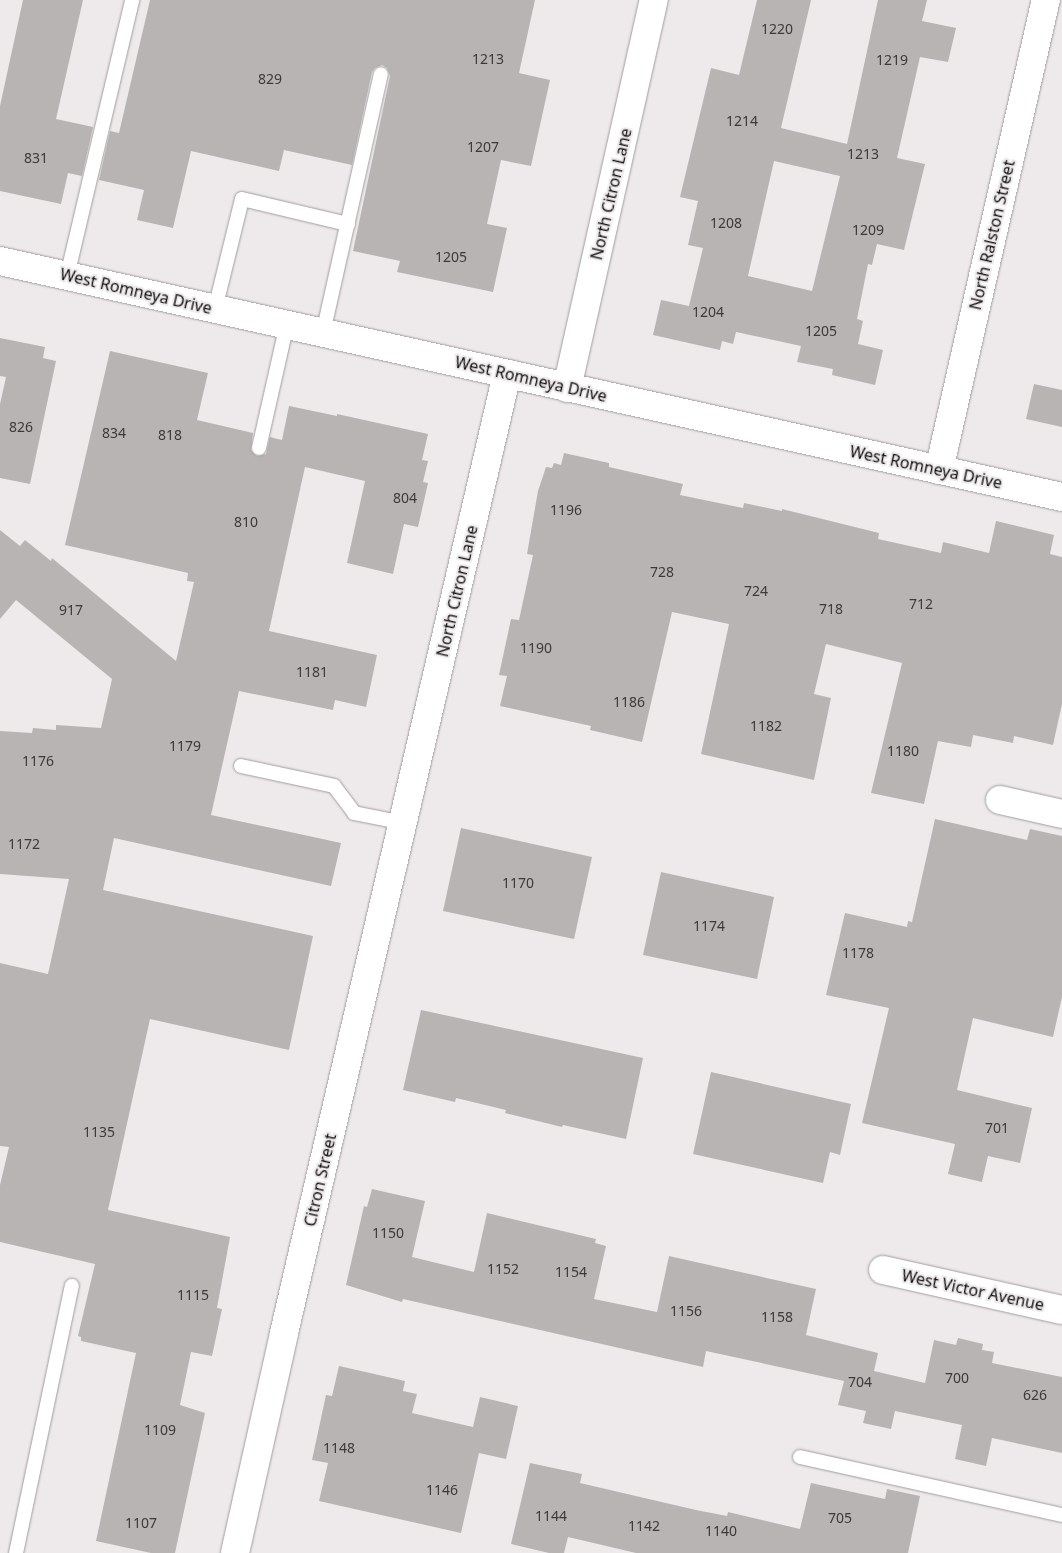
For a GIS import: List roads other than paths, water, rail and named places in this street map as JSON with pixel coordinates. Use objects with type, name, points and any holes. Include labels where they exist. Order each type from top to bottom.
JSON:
[{"type":"street","name":"North Citron Lane","points":[[567,388],[654,0]]},
{"type":"street","name":"North Ralston Street","points":[[939,470],[1046,0]]},
{"type":"street","name":"West Romneya Drive","points":[[0,260],[1062,497]]},
{"type":"street","name":"North Citron Lane","points":[[406,815],[507,374]]},
{"type":"street","points":[[1000,800],[1062,814]]},
{"type":"street","name":"Citron Street","points":[[235,1553],[284,1333],[406,815]]},
{"type":"street","name":"West Victor Avenue","points":[[883,1270],[1062,1310]]},
{"type":"lane","points":[[68,276],[132,0]]},
{"type":"lane","points":[[323,333],[381,74]]},
{"type":"lane","points":[[215,309],[242,199],[348,224]]},
{"type":"lane","points":[[259,448],[287,324]]},
{"type":"lane","points":[[241,766],[334,786],[354,813],[406,815]]},
{"type":"lane","points":[[16,1553],[72,1286]]},
{"type":"lane","points":[[800,1456],[1062,1515]]}]
